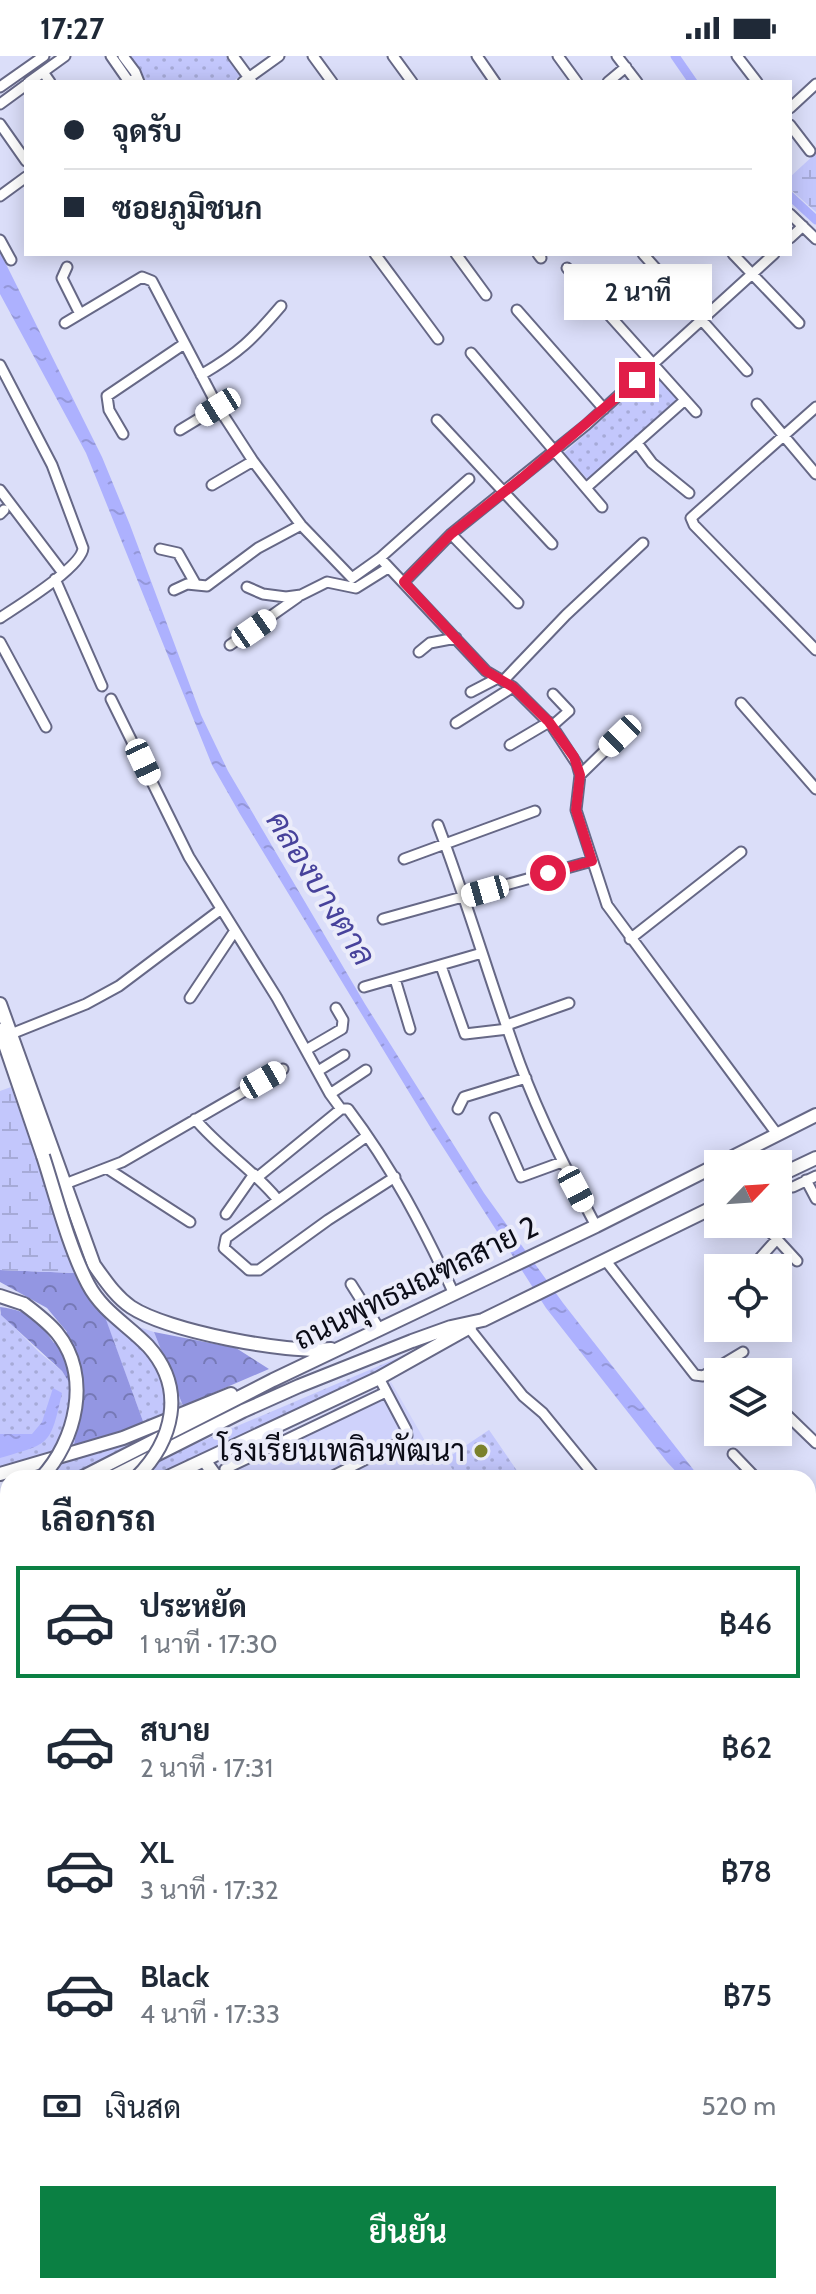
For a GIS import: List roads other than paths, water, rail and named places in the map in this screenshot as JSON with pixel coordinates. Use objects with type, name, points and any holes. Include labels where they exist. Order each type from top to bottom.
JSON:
[{"type":"main road","points":[[0,1004],[5,1032],[43,1156],[88,1284],[114,1317],[150,1348],[165,1373],[171,1408],[168,1426],[157,1455],[143,1470]]},
{"type":"main road","points":[[5,1032],[94,1265],[114,1292],[143,1314],[164,1322],[265,1346],[293,1350],[340,1349]]},
{"type":"main road","name":"ถนนพุทธมณฑลสาย 2","points":[[97,1470],[273,1380],[539,1254],[816,1115]]},
{"type":"main road","points":[[792,1169],[816,1158]]},
{"type":"main road","name":"ถนนพุทธมณฑลสาย 2","points":[[126,1470],[229,1417],[299,1386],[451,1327],[483,1320],[704,1212]]},
{"type":"main road","points":[[0,1296],[24,1304],[42,1317],[59,1335],[74,1365],[78,1386],[70,1431],[60,1453],[47,1470]]},
{"type":"main road","points":[[183,1470],[379,1378],[483,1320]]},
{"type":"main road","points":[[14,1470],[123,1438],[200,1405],[273,1380]]},
{"type":"main road","points":[[204,1460],[216,1470]]},
{"type":"street","points":[[0,87],[33,59],[44,56]]},
{"type":"street","points":[[32,80],[65,56]]},
{"type":"street","points":[[111,56],[130,80]]},
{"type":"street","points":[[123,56],[135,72],[136,80]]},
{"type":"street","points":[[233,56],[247,80]]},
{"type":"street","points":[[249,80],[279,56]]},
{"type":"street","points":[[313,56],[331,80]]},
{"type":"street","points":[[393,56],[411,80]]},
{"type":"street","points":[[477,56],[494,80]]},
{"type":"street","points":[[558,56],[576,80]]},
{"type":"street","points":[[617,56],[636,80]]},
{"type":"street","points":[[737,56],[755,80]]},
{"type":"street","points":[[610,80],[626,67]]},
{"type":"street","points":[[43,72],[49,80]]},
{"type":"street","points":[[792,106],[816,84]]},
{"type":"street","points":[[0,104],[24,86]]},
{"type":"street","points":[[0,124],[24,158]]},
{"type":"street","points":[[792,128],[810,151]]},
{"type":"street","points":[[0,196],[24,178]]},
{"type":"street","points":[[792,216],[816,239]]},
{"type":"street","points":[[792,236],[803,226]]},
{"type":"street","points":[[0,240],[11,260]]},
{"type":"street","points":[[376,256],[438,339]]},
{"type":"street","points":[[457,256],[486,295]]},
{"type":"street","points":[[645,256],[747,371]]},
{"type":"street","points":[[735,256],[799,323]]},
{"type":"street","points":[[404,582],[451,534],[604,409],[772,256]]},
{"type":"street","points":[[67,267],[62,278],[80,314]]},
{"type":"street","points":[[567,268],[696,412]]},
{"type":"street","points":[[65,323],[145,276],[152,281],[218,407],[253,461],[301,525],[352,578],[380,558],[469,479]]},
{"type":"street","points":[[201,375],[236,354],[281,306]]},
{"type":"street","points":[[517,310],[604,409]]},
{"type":"street","points":[[123,434],[109,410],[107,396],[184,344]]},
{"type":"street","points":[[471,353],[602,507]]},
{"type":"street","points":[[0,365],[52,465],[81,539],[83,554],[59,576],[0,618]]},
{"type":"street","points":[[587,487],[685,400]]},
{"type":"street","points":[[757,404],[816,474]]},
{"type":"street","points":[[180,430],[218,407]]},
{"type":"street","points":[[816,407],[692,515],[691,521],[816,650]]},
{"type":"street","points":[[437,420],[552,544]]},
{"type":"street","points":[[637,443],[652,463],[689,493]]},
{"type":"street","points":[[212,485],[253,461]]},
{"type":"street","points":[[0,490],[59,576],[102,686]]},
{"type":"street","points":[[160,549],[178,553],[195,583],[202,587],[258,548],[301,525]]},
{"type":"street","points":[[451,534],[518,603]]},
{"type":"street","points":[[471,692],[501,680],[643,543]]},
{"type":"street","points":[[380,558],[486,671],[513,687],[551,724],[574,757],[580,775],[576,810],[607,905],[777,1134]]},
{"type":"street","points":[[230,645],[301,595],[327,582],[356,588],[388,568]]},
{"type":"street","points":[[174,590],[195,583]]},
{"type":"street","points":[[247,587],[272,596],[301,595]]},
{"type":"street","points":[[419,652],[430,643],[456,638]]},
{"type":"street","points":[[0,642],[46,727]]},
{"type":"street","points":[[456,723],[513,687]]},
{"type":"street","points":[[510,745],[569,711],[553,694]]},
{"type":"street","points":[[111,699],[174,830],[341,1109]]},
{"type":"street","points":[[741,703],[816,789]]},
{"type":"street","points":[[580,775],[620,736]]},
{"type":"street","points":[[404,859],[535,811]]},
{"type":"street","points":[[438,825],[526,1078],[562,1162],[596,1226]]},
{"type":"street","points":[[630,939],[741,852]]},
{"type":"street","points":[[383,919],[592,861]]},
{"type":"street","points":[[5,1032],[86,1004],[119,986],[220,910]]},
{"type":"street","points":[[190,998],[234,932]]},
{"type":"street","points":[[364,987],[482,953]]},
{"type":"street","points":[[441,966],[465,1034],[508,1027],[569,1003]]},
{"type":"street","points":[[395,979],[410,1029]]},
{"type":"street","points":[[306,1050],[342,1029],[343,1020],[336,1008]]},
{"type":"street","points":[[318,1071],[344,1055]]},
{"type":"street","points":[[65,1184],[108,1169],[283,1069]]},
{"type":"street","points":[[330,1094],[366,1070]]},
{"type":"street","points":[[458,1109],[464,1097],[526,1078]]},
{"type":"street","points":[[226,1214],[257,1175],[341,1109],[348,1109],[395,1177],[425,1231],[454,1294]]},
{"type":"street","points":[[495,1118],[521,1177],[562,1162]]},
{"type":"street","points":[[195,1119],[212,1140],[257,1175],[278,1200]]},
{"type":"street","points":[[367,1136],[223,1243],[224,1248],[255,1272],[395,1177]]},
{"type":"street","points":[[108,1169],[190,1222]]},
{"type":"street","points":[[793,1187],[811,1178],[816,1199]]},
{"type":"street","points":[[764,1254],[777,1239],[797,1261]]},
{"type":"street","points":[[606,1261],[695,1375],[703,1376],[743,1352]]},
{"type":"street","points":[[351,1284],[380,1330]]},
{"type":"street","points":[[469,1328],[523,1396],[543,1413],[589,1470]]},
{"type":"street","points":[[345,1470],[407,1436],[379,1378]]},
{"type":"street","points":[[229,1470],[386,1392]]},
{"type":"street","points":[[792,1420],[816,1443]]},
{"type":"street","points":[[733,1454],[748,1470]]},
{"type":"water","points":[[0,252],[102,457],[201,715],[228,771],[365,1004],[484,1193],[563,1303],[694,1470],[674,1470],[667,1462],[546,1308],[432,1130],[240,814],[212,765],[86,453],[0,294]]},
{"type":"water","points":[[53,1388],[62,1393],[51,1433],[46,1440],[30,1449],[0,1458],[0,1434],[32,1434],[42,1422]]},
{"type":"waterway","points":[[675,56],[692,80]]},
{"type":"waterway","points":[[792,198],[816,220]]},
{"type":"place","name":"โรงเรียนเพลินพัฒนา","points":[[481,1451]]},
{"type":"water label","name":"คลองบางตาล","points":[[321,888]]}]
